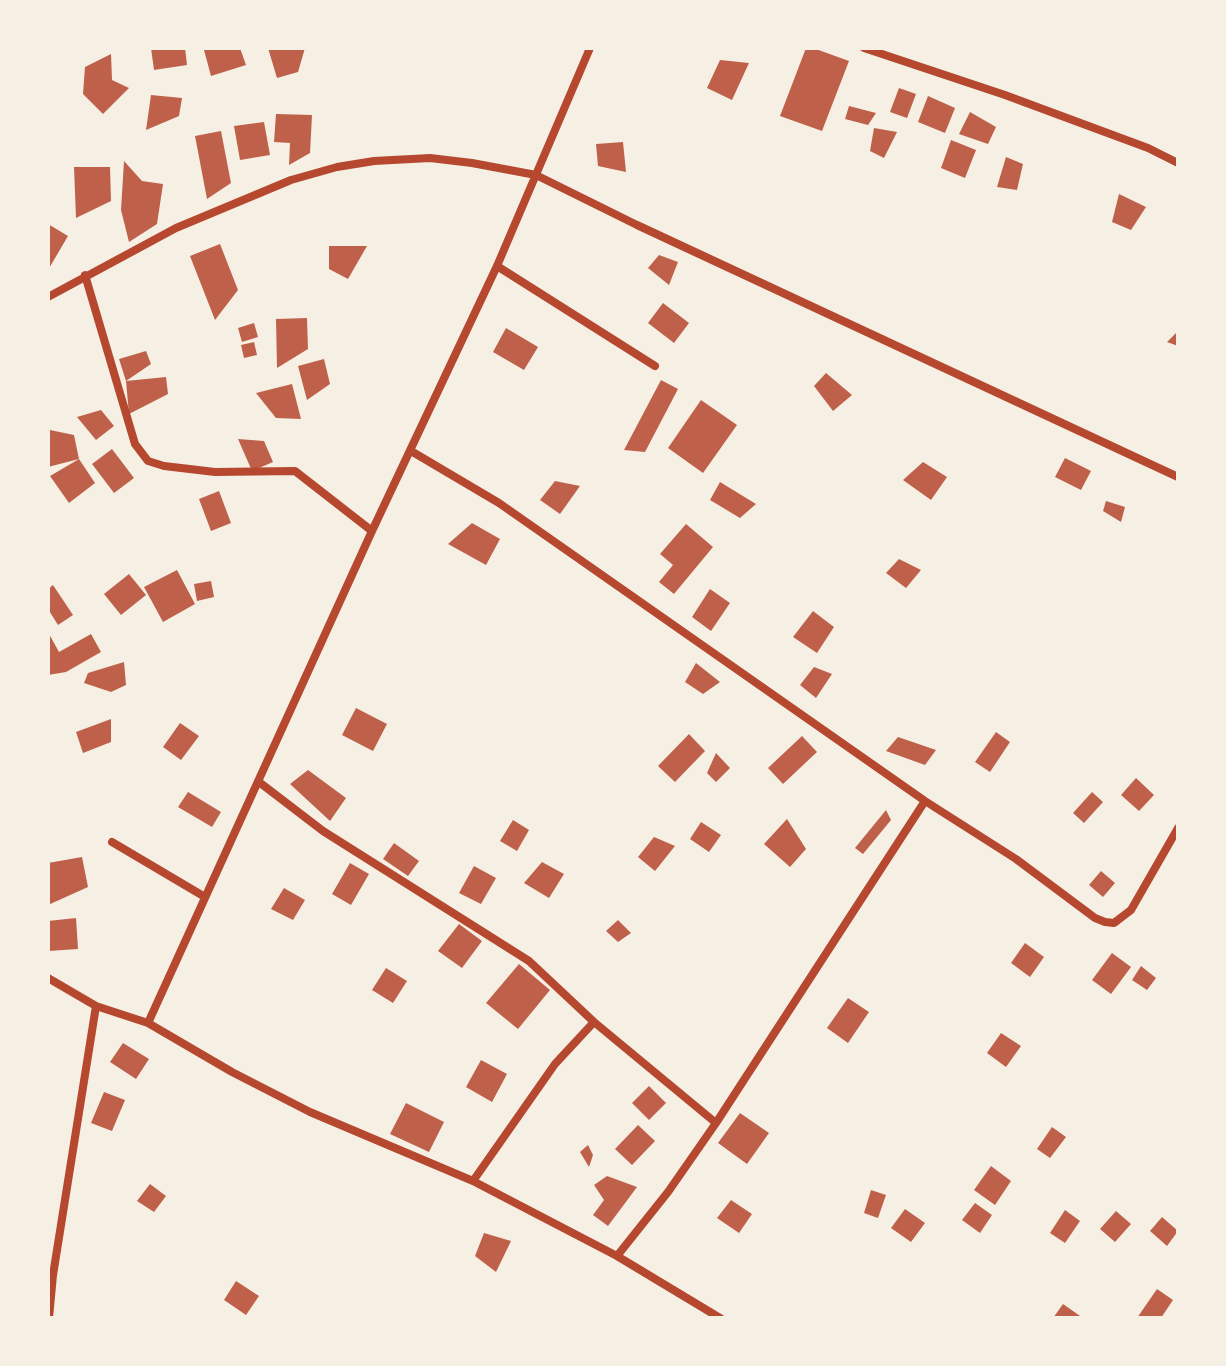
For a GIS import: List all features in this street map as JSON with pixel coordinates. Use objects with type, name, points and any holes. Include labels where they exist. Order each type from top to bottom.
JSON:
[{"type":"street","points":[[148,1023],[372,531],[497,266],[590,48]]},
{"type":"street","points":[[864,48],[1005,95],[1148,148],[1178,163]]},
{"type":"street","points":[[48,297],[176,228],[291,180],[337,167],[374,161],[430,158],[472,163],[536,175],[1178,477]]},
{"type":"street","points":[[497,266],[655,366]]},
{"type":"street","points":[[85,275],[135,444],[148,461],[215,472],[295,471],[372,531]]},
{"type":"street","points":[[411,451],[499,503],[925,801],[1016,859],[1086,912],[1105,922],[1114,923],[1123,919],[1131,910],[1178,828]]},
{"type":"street","points":[[259,782],[323,831],[529,961],[594,1022],[716,1123]]},
{"type":"street","points":[[617,1256],[668,1192],[716,1123],[925,801]]},
{"type":"street","points":[[112,842],[205,897]]},
{"type":"street","points":[[48,978],[96,1006],[148,1023],[232,1072],[310,1112],[473,1181],[617,1256],[720,1318]]},
{"type":"street","points":[[49,1318],[53,1275],[96,1006]]},
{"type":"street","points":[[473,1181],[555,1064],[594,1022]]},
{"type":"building","points":[[151,48],[185,48],[187,65],[154,70]]},
{"type":"building","points":[[206,48],[240,48],[246,65],[211,76]]},
{"type":"building","points":[[268,48],[305,48],[298,72],[277,78]]},
{"type":"building","points":[[806,48],[849,61],[822,131],[780,116]]},
{"type":"building","points":[[111,54],[112,80],[129,88],[103,114],[83,94],[85,67]]},
{"type":"building","points":[[720,60],[749,63],[732,100],[707,88]]},
{"type":"building","points":[[899,88],[916,94],[907,118],[890,112]]},
{"type":"building","points":[[151,95],[182,98],[179,116],[146,130]]},
{"type":"building","points":[[928,96],[955,108],[945,133],[918,122]]},
{"type":"building","points":[[849,106],[876,113],[868,125],[845,119]]},
{"type":"building","points":[[970,112],[996,127],[988,144],[959,134]]},
{"type":"building","points":[[276,114],[312,115],[310,153],[289,165],[290,143],[274,142]]},
{"type":"building","points":[[264,122],[270,155],[240,160],[234,126]]},
{"type":"building","points":[[874,128],[897,132],[884,158],[870,151]]},
{"type":"building","points":[[221,131],[231,183],[207,199],[195,136]]},
{"type":"building","points":[[951,140],[976,150],[965,178],[941,168]]},
{"type":"building","points":[[623,142],[626,172],[598,166],[596,144]]},
{"type":"building","points":[[1006,157],[1023,164],[1017,190],[997,187]]},
{"type":"building","points":[[124,161],[142,181],[163,184],[157,224],[129,242],[121,210]]},
{"type":"building","points":[[74,167],[110,167],[111,201],[76,218]]},
{"type":"building","points":[[1119,194],[1146,207],[1131,230],[1112,222]]},
{"type":"building","points":[[48,224],[68,236],[48,270]]},
{"type":"building","points":[[220,244],[238,290],[215,320],[190,256]]},
{"type":"building","points":[[329,246],[367,246],[348,279],[329,269]]},
{"type":"building","points":[[659,255],[678,262],[669,285],[648,268]]},
{"type":"building","points":[[663,303],[689,323],[674,343],[648,323]]},
{"type":"building","points":[[307,318],[308,349],[277,368],[276,319]]},
{"type":"building","points":[[254,323],[258,337],[242,342],[238,328]]},
{"type":"building","points":[[506,328],[538,347],[524,370],[493,352]]},
{"type":"building","points":[[1178,331],[1178,346],[1167,342]]},
{"type":"building","points":[[254,342],[257,355],[244,358],[241,345]]},
{"type":"building","points":[[146,351],[151,364],[126,381],[119,359]]},
{"type":"building","points":[[324,359],[330,384],[307,400],[298,366]]},
{"type":"building","points":[[826,373],[852,395],[833,411],[814,386]]},
{"type":"building","points":[[166,377],[168,394],[129,414],[126,381]]},
{"type":"building","points":[[661,380],[678,389],[645,452],[624,450]]},
{"type":"building","points":[[292,384],[301,419],[276,418],[256,393]]},
{"type":"building","points":[[701,400],[737,425],[703,473],[668,448]]},
{"type":"building","points":[[101,410],[114,426],[96,440],[77,417]]},
{"type":"building","points":[[50,430],[74,435],[79,459],[48,467]]},
{"type":"building","points":[[238,439],[264,441],[273,462],[252,471]]},
{"type":"building","points":[[112,449],[134,478],[114,493],[92,464]]},
{"type":"building","points":[[1065,458],[1091,471],[1081,490],[1055,477]]},
{"type":"building","points":[[79,459],[95,483],[69,503],[50,476]]},
{"type":"building","points":[[923,462],[947,477],[931,500],[903,480]]},
{"type":"building","points":[[555,481],[580,486],[560,514],[540,500]]},
{"type":"building","points":[[720,482],[756,504],[740,518],[710,500]]},
{"type":"building","points":[[219,491],[231,523],[211,531],[199,499]]},
{"type":"building","points":[[1106,501],[1125,507],[1121,522],[1103,511]]},
{"type":"building","points":[[472,523],[500,539],[486,565],[448,544]]},
{"type":"building","points":[[686,524],[713,547],[674,594],[659,582],[673,565],[660,554]]},
{"type":"building","points":[[899,559],[921,570],[906,588],[886,573]]},
{"type":"building","points":[[177,570],[195,604],[163,622],[144,587]]},
{"type":"building","points":[[129,574],[146,595],[121,615],[104,594]]},
{"type":"building","points":[[211,581],[214,597],[197,601],[194,584]]},
{"type":"building","points":[[53,585],[73,615],[58,625],[48,609],[48,589]]},
{"type":"building","points":[[710,589],[730,603],[711,631],[692,617]]},
{"type":"building","points":[[813,611],[834,627],[817,653],[793,637]]},
{"type":"building","points":[[48,632],[59,652],[91,634],[101,652],[66,672],[48,675]]},
{"type":"building","points":[[124,662],[126,685],[111,692],[84,683],[88,673]]},
{"type":"building","points":[[696,663],[720,682],[703,694],[685,682]]},
{"type":"building","points":[[814,667],[832,674],[816,698],[800,685]]},
{"type":"building","points":[[356,708],[387,724],[373,751],[342,735]]},
{"type":"building","points":[[111,719],[111,742],[83,753],[76,732]]},
{"type":"building","points":[[180,723],[199,736],[181,760],[163,747]]},
{"type":"building","points":[[996,732],[1010,742],[990,772],[975,762]]},
{"type":"building","points":[[689,734],[705,751],[675,782],[658,766]]},
{"type":"building","points":[[802,736],[817,752],[783,784],[768,768]]},
{"type":"building","points":[[898,737],[936,750],[925,765],[886,751]]},
{"type":"building","points":[[716,753],[730,768],[716,782],[707,773]]},
{"type":"building","points":[[308,770],[346,798],[330,821],[290,784]]},
{"type":"building","points":[[1136,778],[1154,795],[1139,811],[1121,795]]},
{"type":"building","points":[[188,792],[221,812],[212,827],[178,807]]},
{"type":"building","points":[[1092,792],[1103,802],[1084,823],[1073,813]]},
{"type":"building","points":[[886,810],[891,820],[863,854],[855,848]]},
{"type":"building","points":[[787,819],[806,849],[790,867],[764,844]]},
{"type":"building","points":[[513,820],[529,830],[517,851],[500,841]]},
{"type":"building","points":[[701,822],[721,835],[709,852],[690,839]]},
{"type":"building","points":[[654,837],[675,846],[655,871],[638,857]]},
{"type":"building","points":[[394,843],[419,861],[408,876],[383,859]]},
{"type":"building","points":[[82,857],[88,887],[48,905],[48,863]]},
{"type":"building","points":[[542,862],[564,874],[549,898],[524,883]]},
{"type":"building","points":[[350,863],[369,874],[351,905],[332,894]]},
{"type":"building","points":[[474,866],[496,878],[481,904],[459,893]]},
{"type":"building","points":[[1101,871],[1115,883],[1103,897],[1089,885]]},
{"type":"building","points":[[284,888],[305,900],[293,920],[271,909]]},
{"type":"building","points":[[76,918],[78,949],[48,951],[48,921]]},
{"type":"building","points":[[618,920],[631,933],[618,942],[606,931]]},
{"type":"building","points":[[459,924],[482,941],[462,968],[438,951]]},
{"type":"building","points":[[1025,943],[1044,957],[1030,977],[1011,963]]},
{"type":"building","points":[[1112,953],[1131,967],[1111,994],[1092,980]]},
{"type":"building","points":[[519,964],[550,990],[518,1029],[486,1003]]},
{"type":"building","points":[[1141,966],[1156,978],[1147,990],[1132,980]]},
{"type":"building","points":[[386,968],[407,981],[393,1003],[372,990]]},
{"type":"building","points":[[848,998],[869,1012],[848,1043],[827,1028]]},
{"type":"building","points":[[1001,1033],[1021,1046],[1006,1067],[987,1053]]},
{"type":"building","points":[[123,1043],[149,1059],[136,1079],[110,1062]]},
{"type":"building","points":[[481,1060],[507,1074],[492,1102],[466,1087]]},
{"type":"building","points":[[649,1086],[666,1103],[649,1120],[632,1103]]},
{"type":"building","points":[[104,1092],[125,1100],[112,1131],[91,1123]]},
{"type":"building","points":[[406,1103],[444,1122],[429,1152],[390,1134]]},
{"type":"building","points":[[740,1113],[769,1133],[747,1164],[718,1143]]},
{"type":"building","points":[[638,1125],[655,1141],[632,1165],[615,1149]]},
{"type":"building","points":[[1052,1127],[1066,1137],[1050,1158],[1037,1149]]},
{"type":"building","points":[[588,1145],[593,1155],[589,1167],[580,1152]]},
{"type":"building","points":[[991,1166],[1011,1181],[995,1205],[974,1190]]},
{"type":"building","points":[[607,1176],[637,1187],[608,1226],[593,1215],[604,1200],[594,1185]]},
{"type":"building","points":[[150,1184],[166,1196],[154,1212],[137,1201]]},
{"type":"building","points":[[871,1190],[886,1195],[878,1218],[864,1213]]},
{"type":"building","points":[[731,1200],[752,1214],[739,1233],[717,1218]]},
{"type":"building","points":[[975,1203],[992,1215],[980,1233],[962,1220]]},
{"type":"building","points":[[905,1209],[925,1223],[911,1242],[891,1228]]},
{"type":"building","points":[[1065,1210],[1080,1221],[1065,1243],[1050,1233]]},
{"type":"building","points":[[1116,1211],[1131,1224],[1115,1242],[1100,1229]]},
{"type":"building","points":[[1162,1217],[1178,1231],[1167,1246],[1150,1231]]},
{"type":"building","points":[[484,1233],[511,1241],[496,1272],[475,1256]]},
{"type":"building","points":[[236,1281],[259,1296],[246,1315],[224,1300]]},
{"type":"building","points":[[1157,1289],[1173,1300],[1161,1318],[1137,1318]]},
{"type":"building","points":[[1063,1304],[1083,1318],[1053,1318]]}]
